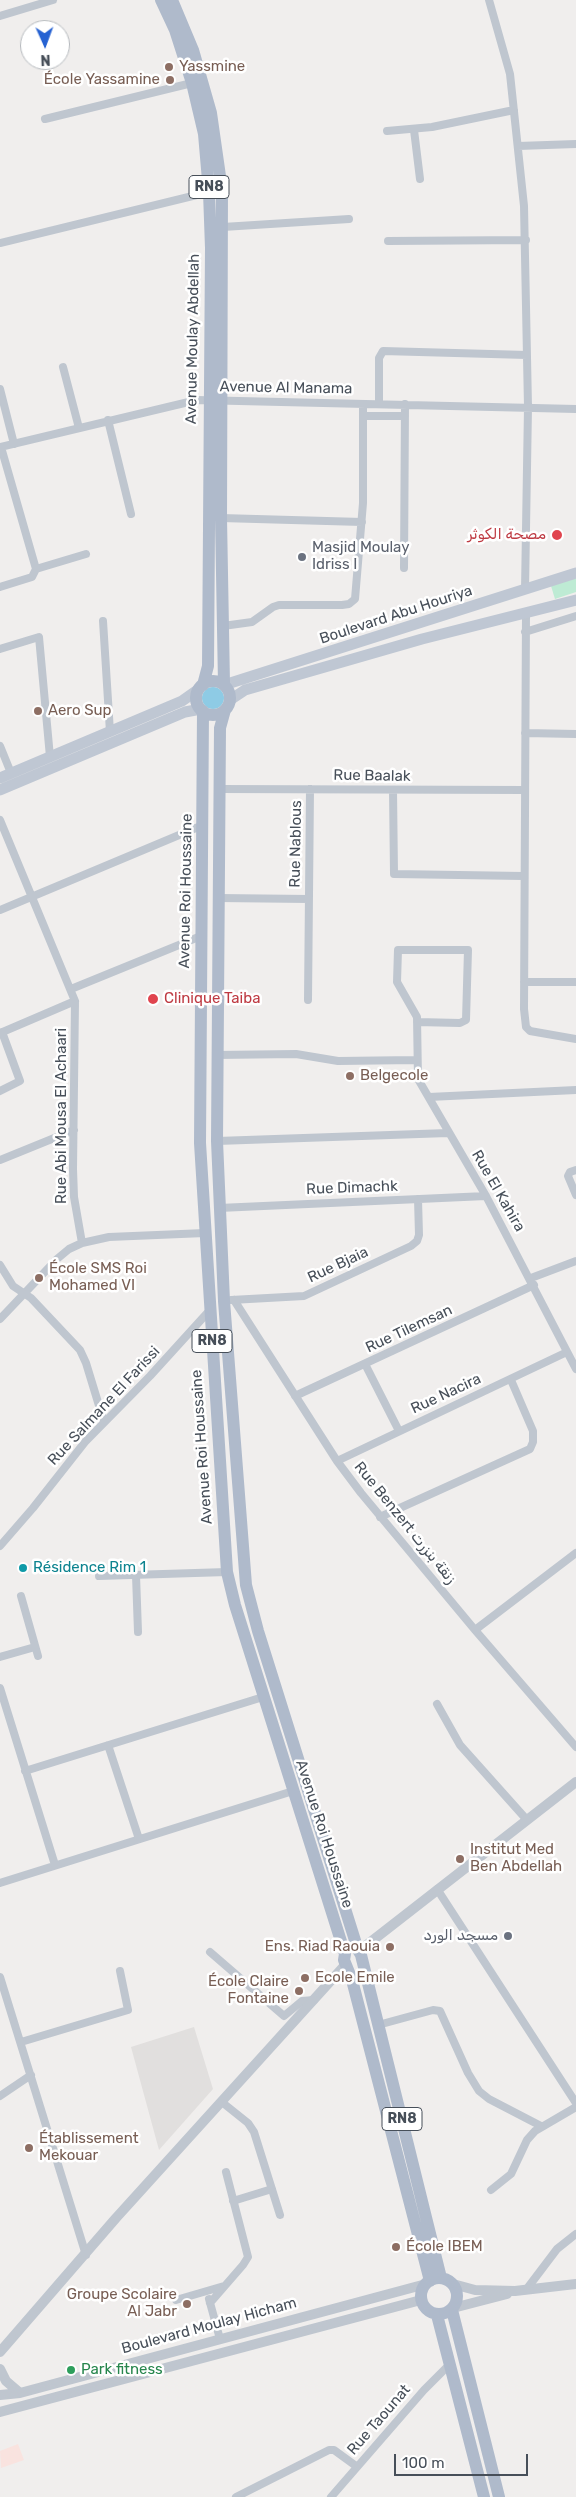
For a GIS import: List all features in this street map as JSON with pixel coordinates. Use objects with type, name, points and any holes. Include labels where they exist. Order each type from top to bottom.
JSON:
[{"type":"main road","name":"Avenue Moulay Abdellah","points":[[161,0],[175,30],[192,83],[204,134],[209,192],[215,400],[221,518],[224,685]]},
{"type":"main road","name":"Avenue Moulay Abdellah","points":[[172,0],[193,50],[211,113],[220,172],[223,227],[215,400],[208,666],[201,687]]},
{"type":"main road","name":"Boulevard Abu Houriya","points":[[224,685],[576,573]]},
{"type":"main road","name":"Boulevard Abu Houriya","points":[[228,705],[245,690],[441,634],[576,600]]},
{"type":"main road","points":[[0,778],[182,701],[213,681],[224,685]]},
{"type":"main road","name":"RN8","points":[[224,685],[229,692],[228,705]]},
{"type":"main road","name":"RN8","points":[[201,687],[197,700],[202,710]]},
{"type":"main road","points":[[0,790],[185,712],[202,710],[216,714],[228,705]]},
{"type":"main road","name":"Avenue Roi Houssaine","points":[[228,705],[220,728],[216,1056],[217,1141],[219,1208],[229,1300],[246,1585],[261,1641],[359,1954],[378,2025],[432,2281]]},
{"type":"main road","name":"Avenue Roi Houssaine","points":[[202,710],[203,825],[199,1056],[205,1232],[227,1572],[235,1605],[346,1961],[432,2281]]},
{"type":"main road","points":[[346,1961],[350,1950],[359,1954]]},
{"type":"main road","points":[[453,2309],[445,2314],[437,2315],[428,2311],[421,2300],[422,2291],[432,2281],[453,2284],[458,2295],[453,2309],[499,2497]]},
{"type":"main road","points":[[437,2315],[484,2497]]},
{"type":"street","points":[[0,16],[53,0]]},
{"type":"street","points":[[489,0],[507,60],[518,146],[526,240],[528,407],[525,590]]},
{"type":"street","points":[[45,119],[192,83]]},
{"type":"street","points":[[387,130],[414,130],[514,110]]},
{"type":"street","points":[[414,130],[420,179]]},
{"type":"street","points":[[518,146],[576,144]]},
{"type":"street","points":[[0,243],[209,192]]},
{"type":"street","points":[[223,227],[349,219]]},
{"type":"street","points":[[388,242],[526,240]]},
{"type":"street","points":[[379,404],[379,358],[383,351],[527,355]]},
{"type":"street","points":[[63,367],[79,428]]},
{"type":"street","points":[[0,389],[14,444]]},
{"type":"street","name":"Avenue Al Manama","points":[[0,447],[186,402],[215,400],[576,409]]},
{"type":"street","points":[[223,626],[252,622],[273,607],[279,605],[350,604],[355,599],[362,522],[363,404]]},
{"type":"street","points":[[404,568],[405,404]]},
{"type":"street","points":[[363,416],[405,416]]},
{"type":"street","points":[[108,420],[131,514]]},
{"type":"street","points":[[0,447],[36,569],[32,577],[0,587]]},
{"type":"street","points":[[221,518],[362,522]]},
{"type":"street","points":[[36,569],[86,554]]},
{"type":"street","points":[[526,614],[524,1009],[528,1030],[534,1033],[576,1039]]},
{"type":"street","points":[[525,632],[576,616]]},
{"type":"street","points":[[103,621],[110,732]]},
{"type":"street","points":[[0,649],[39,637],[50,757]]},
{"type":"street","points":[[525,733],[576,734]]},
{"type":"street","points":[[0,746],[11,773]]},
{"type":"street","name":"Rue Baalak","points":[[220,789],[524,790]]},
{"type":"street","name":"Rue Nablous","points":[[308,1000],[310,789]]},
{"type":"street","points":[[394,790],[394,874],[524,876]]},
{"type":"street","name":"Rue Abi Mousa El Achaari","points":[[0,820],[75,1001],[74,1197],[82,1243]]},
{"type":"street","points":[[0,910],[203,825]]},
{"type":"street","name":"Rue Nablous","points":[[218,898],[309,899]]},
{"type":"street","points":[[71,989],[201,936]]},
{"type":"street","points":[[398,950],[468,950],[466,1020],[460,1023],[417,1022],[415,1012],[397,982],[398,950]]},
{"type":"street","points":[[524,982],[576,982]]},
{"type":"street","points":[[0,1091],[20,1081],[1,1033],[75,1001]]},
{"type":"street","name":"Rue El Kahira","points":[[417,1022],[416,1060],[418,1079],[533,1282],[576,1369]]},
{"type":"street","points":[[216,1056],[296,1054],[338,1061],[416,1060]]},
{"type":"street","points":[[429,1097],[576,1090]]},
{"type":"street","points":[[0,1160],[74,1130]]},
{"type":"street","points":[[217,1141],[448,1133]]},
{"type":"street","points":[[576,1170],[570,1172],[568,1176],[576,1195]]},
{"type":"street","name":"Rue Dimachk","points":[[219,1208],[486,1196]]},
{"type":"street","name":"Rue Bjaia","points":[[229,1300],[304,1296],[411,1246],[417,1241],[419,1235],[418,1199]]},
{"type":"street","points":[[0,1319],[57,1259],[69,1249],[82,1243],[109,1237],[205,1232]]},
{"type":"street","name":"Rue Tilemsan","points":[[296,1396],[576,1261]]},
{"type":"street","points":[[0,1265],[13,1286],[24,1294],[80,1350],[86,1363],[104,1422]]},
{"type":"street","name":"Rue Benzert زنقة بنزرت","points":[[229,1300],[296,1396],[337,1461],[380,1517],[474,1630],[576,1747]]},
{"type":"street","name":"Rue Salmane El Farissi","points":[[0,1546],[104,1422],[150,1376],[210,1310]]},
{"type":"street","name":"Rue Nacira","points":[[337,1461],[568,1352]]},
{"type":"street","points":[[365,1364],[399,1431]]},
{"type":"street","points":[[380,1517],[530,1449],[533,1442],[533,1431],[511,1380]]},
{"type":"street","points":[[474,1630],[576,1553]]},
{"type":"street","points":[[100,1576],[227,1572]]},
{"type":"street","points":[[136,1575],[138,1632]]},
{"type":"street","points":[[20,1596],[38,1656]]},
{"type":"street","points":[[0,1657],[35,1647]]},
{"type":"street","points":[[0,1688],[55,1865]]},
{"type":"street","points":[[25,1771],[264,1696]]},
{"type":"street","points":[[437,1704],[460,1744],[527,1820]]},
{"type":"street","points":[[108,1745],[139,1839]]},
{"type":"street","points":[[359,1954],[437,1889],[576,1782]]},
{"type":"street","points":[[0,1883],[293,1791]]},
{"type":"street","points":[[437,1889],[576,2103]]},
{"type":"street","points":[[210,1952],[284,2016],[302,2001],[314,2000]]},
{"type":"street","points":[[0,2352],[142,2189],[223,2103],[346,1961]]},
{"type":"street","points":[[22,2042],[128,2010],[120,1971]]},
{"type":"street","points":[[0,1977],[32,2074],[86,2255]]},
{"type":"street","points":[[378,2025],[434,2010],[440,2011],[468,2073],[479,2091],[489,2099],[541,2126]]},
{"type":"street","points":[[0,2096],[32,2074]]},
{"type":"street","points":[[223,2103],[248,2124],[254,2132],[280,2215]]},
{"type":"street","points":[[491,2190],[511,2174],[527,2140],[541,2126],[576,2107]]},
{"type":"street","points":[[210,2303],[248,2257],[226,2172]]},
{"type":"street","points":[[233,2201],[272,2189]]},
{"type":"street","points":[[526,2290],[557,2249],[576,2234]]},
{"type":"street","name":"Boulevard Moulay Hicham","points":[[0,2395],[20,2393],[432,2281]]},
{"type":"street","points":[[453,2284],[476,2290],[515,2291],[576,2284]]},
{"type":"street","points":[[176,2300],[224,2286]]},
{"type":"street","points":[[453,2309],[515,2291]]},
{"type":"street","points":[[207,2292],[220,2338]]},
{"type":"street","name":"Boulevard Moulay Hicham","points":[[0,2412],[421,2300]]},
{"type":"street","name":"Rue Taounat","points":[[331,2497],[356,2466],[450,2364]]},
{"type":"street","points":[[0,2369],[6,2381],[20,2393]]},
{"type":"street","points":[[236,2497],[329,2450],[334,2450],[356,2466]]},
{"type":"shaded area","points":[[194,2027],[213,2089],[159,2150],[131,2047]]},
{"type":"shaded area","points":[[18,2444],[24,2460],[1,2468],[0,2451]]},
{"type":"green space","points":[[576,578],[576,592],[555,599],[551,586]]},
{"type":"water","points":[[213,687],[221,690],[224,698],[221,706],[213,709],[205,706],[202,698],[205,690]]},
{"type":"place","name":"Yassmine","points":[[169,67]]},
{"type":"place","name":"École Yassamine","points":[[170,80]]},
{"type":"place","name":"مصحة الكوثر","points":[[557,535]]},
{"type":"place","name":"Masjid Moulay Idriss I","points":[[302,557]]},
{"type":"place","name":"Aero Sup","points":[[38,711]]},
{"type":"place","name":"Clinique Taiba","points":[[153,999]]},
{"type":"place","name":"Belgecole","points":[[350,1076]]},
{"type":"place","name":"École SMS Roi Mohamed VI","points":[[39,1278]]},
{"type":"place","name":"Résidence Rim 1","points":[[23,1568]]},
{"type":"place","name":"Institut Med Ben Abdellah","points":[[460,1859]]},
{"type":"place","name":"مسجد الورد","points":[[508,1936]]},
{"type":"place","name":"Ens. Riad Raouia","points":[[390,1947]]},
{"type":"place","name":"Ecole Emile","points":[[305,1978]]},
{"type":"place","name":"École Claire Fontaine","points":[[299,1991]]},
{"type":"place","name":"Établissement Mekouar","points":[[29,2148]]},
{"type":"place","name":"École IBEM","points":[[396,2247]]},
{"type":"place","name":"Groupe Scolaire Al Jabr","points":[[187,2304]]},
{"type":"place","name":"Park fitness","points":[[71,2370]]}]
